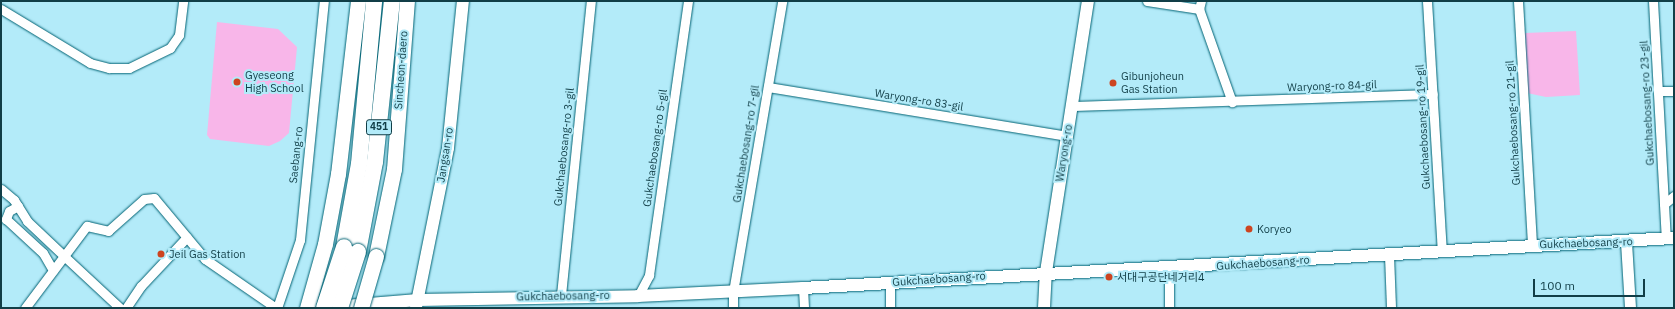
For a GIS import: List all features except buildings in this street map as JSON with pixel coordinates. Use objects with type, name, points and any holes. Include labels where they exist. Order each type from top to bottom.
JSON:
[{"type":"highway","points":[[307,308],[325,244],[338,174],[358,1]]},
{"type":"highway","name":"451","points":[[324,308],[351,250],[374,1]]},
{"type":"highway","name":"451","points":[[340,308],[351,250],[375,162],[392,1]]},
{"type":"highway","name":"Sincheon-daero","points":[[361,308],[376,256],[394,169],[407,1]]},
{"type":"main road","name":"Jangsan-ro","points":[[416,304],[448,148],[464,1]]},
{"type":"main road","name":"Waryong-ro","points":[[1044,308],[1046,272],[1088,1]]},
{"type":"main road","name":"Gukchaebosang-ro","points":[[324,308],[561,295],[638,296],[733,292],[1046,272],[1169,269],[1532,244],[1626,242],[1670,238]]},
{"type":"street","points":[[1,9],[90,63],[109,68],[128,68],[170,48],[179,35],[183,1]]},
{"type":"street","name":"Saebang-ro","points":[[277,308],[300,240],[324,1]]},
{"type":"street","name":"Gukchaebosang-ro 3-gil","points":[[561,295],[591,1]]},
{"type":"street","name":"Gukchaebosang-ro 5-gil","points":[[638,296],[649,276],[688,1]]},
{"type":"street","name":"Gukchaebosang-ro 7-gil","points":[[733,308],[733,292],[782,1]]},
{"type":"street","points":[[1147,1],[1200,5],[1232,102]]},
{"type":"street","name":"Gukchaebosang-ro 19-gil","points":[[1428,1],[1442,251]]},
{"type":"street","name":"Gukchaebosang-ro 21-gil","points":[[1518,1],[1532,244]]},
{"type":"street","name":"Gukchaebosang-ro 23-gil","points":[[1653,1],[1664,204],[1670,238]]},
{"type":"street","name":"Waryong-ro 83-gil","points":[[768,87],[1066,136]]},
{"type":"street","points":[[1658,92],[1674,91]]},
{"type":"street","name":"Waryong-ro 84-gil","points":[[1071,106],[1232,102],[1433,94]]},
{"type":"street","points":[[1,189],[18,206],[27,221],[120,308]]},
{"type":"street","points":[[1664,204],[1674,196]]},
{"type":"street","points":[[25,308],[87,226],[108,231],[147,197],[154,198],[205,259],[277,308]]},
{"type":"street","points":[[18,206],[9,211],[6,220],[43,253],[53,270]]},
{"type":"street","points":[[126,308],[141,286],[187,237]]},
{"type":"street","points":[[1626,242],[1630,308]]},
{"type":"street","points":[[1389,255],[1391,308]]},
{"type":"street","points":[[1169,269],[1169,308]]},
{"type":"street","points":[[890,282],[890,308]]},
{"type":"street","points":[[803,288],[804,308]]},
{"type":"shaded area","points":[[217,22],[278,29],[297,47],[289,133],[280,141],[269,146],[210,139],[207,135]]},
{"type":"shaded area","points":[[1576,31],[1580,95],[1546,97],[1527,93],[1525,33]]},
{"type":"place","name":"Gyeseong High School","points":[[237,82]]},
{"type":"place","name":"Gibunjoheun Gas Station","points":[[1113,83]]},
{"type":"place","name":"Koryeo","points":[[1249,229]]},
{"type":"place","name":"Jeil Gas Station","points":[[161,254]]},
{"type":"place","name":"서대구공단네거리4","points":[[1109,277]]}]
